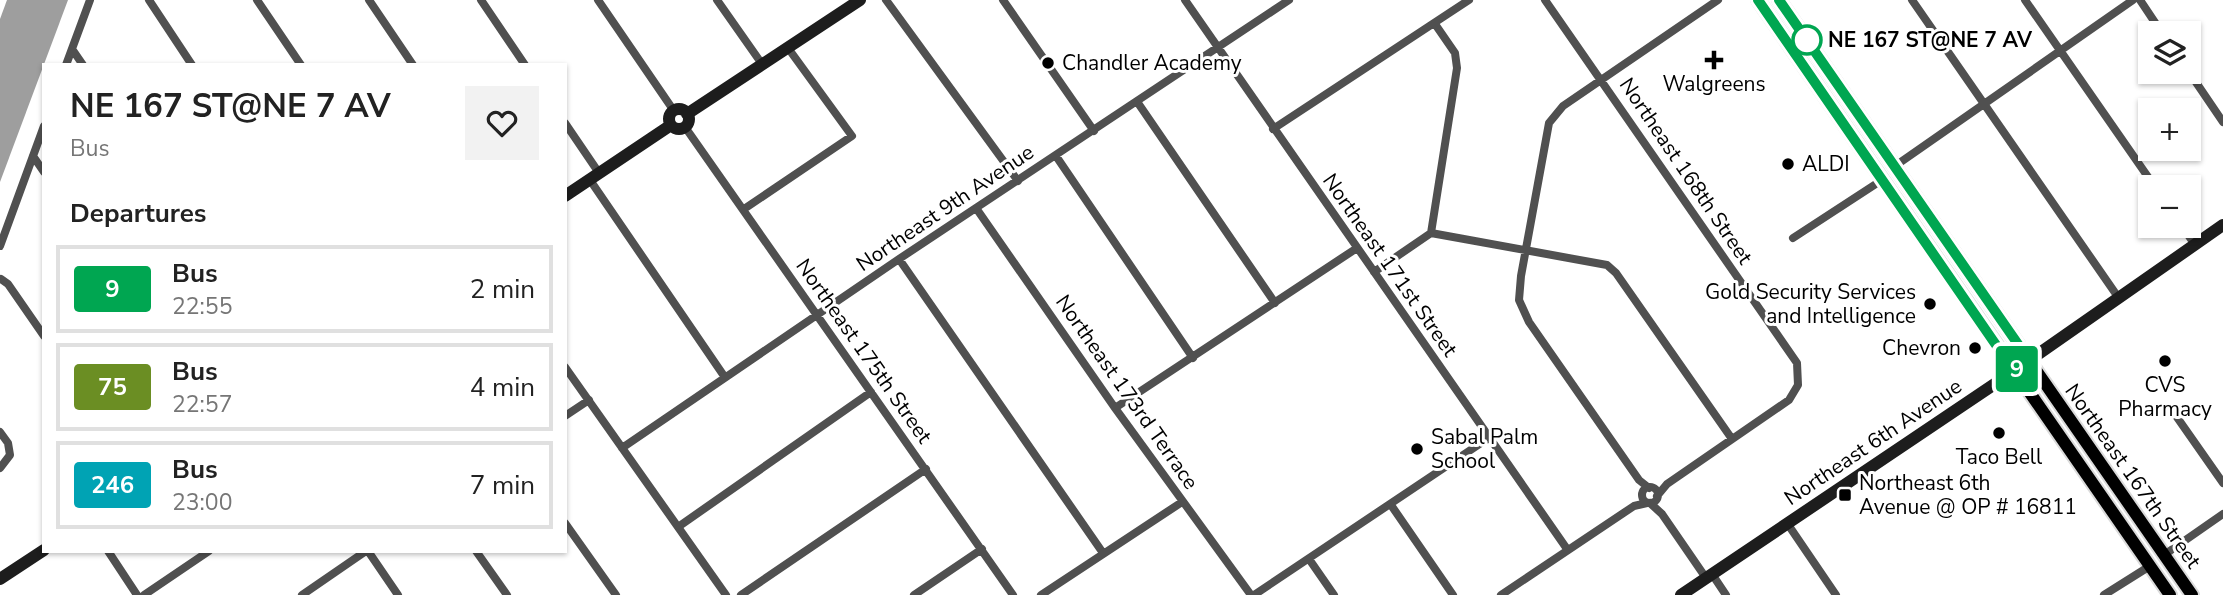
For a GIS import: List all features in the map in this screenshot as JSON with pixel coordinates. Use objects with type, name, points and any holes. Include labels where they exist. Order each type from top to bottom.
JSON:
[{"type":"main road","points":[[567,195],[860,0]]},
{"type":"main road","name":"Northeast 167th Street","points":[[1758,0],[2170,595]]},
{"type":"main road","name":"Northeast 167th Street","points":[[1779,0],[2192,595]]},
{"type":"main road","points":[[1870,162],[1883,167],[1895,166]]},
{"type":"main road","points":[[1882,180],[1897,183],[1918,199]]},
{"type":"main road","name":"Northeast 6th Avenue","points":[[1681,595],[2014,371],[2223,225]]},
{"type":"main road","points":[[2134,543],[2151,554],[2164,555]]},
{"type":"main road","points":[[0,579],[42,551]]},
{"type":"main road","points":[[2150,566],[2161,567],[2180,578]]},
{"type":"street","points":[[67,63],[90,0]]},
{"type":"street","points":[[149,0],[191,63]]},
{"type":"street","points":[[257,0],[300,63]]},
{"type":"street","points":[[369,0],[412,63]]},
{"type":"street","points":[[481,0],[524,63]]},
{"type":"street","name":"Northeast 175th Street","points":[[598,0],[1013,595]]},
{"type":"street","points":[[718,0],[762,64]]},
{"type":"street","points":[[886,0],[1017,181]]},
{"type":"street","points":[[1003,0],[1094,131]]},
{"type":"street","name":"Northeast 171st Street","points":[[1185,0],[1567,549]]},
{"type":"street","name":"Northeast 9th Avenue","points":[[622,447],[898,259],[1138,103],[1289,0]]},
{"type":"street","points":[[1273,130],[1469,0]]},
{"type":"street","name":"Northeast 168th Street","points":[[1545,0],[1797,363],[1798,386],[1789,400],[1732,439]]},
{"type":"street","points":[[1718,0],[1563,106],[1549,123],[1524,252],[1519,300],[1529,321],[1662,514],[1726,595]]},
{"type":"street","points":[[1912,0],[2118,297]]},
{"type":"street","points":[[2025,0],[2147,175]]},
{"type":"street","points":[[1895,166],[2133,0]]},
{"type":"street","points":[[2140,0],[2154,21]]},
{"type":"street","points":[[1431,233],[1457,68],[1455,53],[1435,24]]},
{"type":"street","points":[[72,48],[82,63]]},
{"type":"street","points":[[744,209],[852,136],[788,48]]},
{"type":"street","points":[[2197,84],[2223,122]]},
{"type":"street","points":[[1138,103],[1275,303]]},
{"type":"street","points":[[567,127],[595,176],[724,376]]},
{"type":"street","points":[[0,246],[42,131]]},
{"type":"street","points":[[33,156],[42,169]]},
{"type":"street","points":[[1056,156],[1193,358]]},
{"type":"street","points":[[1793,238],[1882,180]]},
{"type":"street","name":"Northeast 173rd Terrace","points":[[976,208],[1182,502],[1252,595]]},
{"type":"street","points":[[1374,272],[1431,233],[1607,265],[1616,273],[1732,439],[1501,595]]},
{"type":"street","points":[[2191,238],[2195,244]]},
{"type":"street","points":[[1115,408],[1357,248]]},
{"type":"street","points":[[898,259],[1103,553]]},
{"type":"street","points":[[0,269],[1,280],[8,284],[42,333]]},
{"type":"street","points":[[567,370],[726,595]]},
{"type":"street","points":[[678,527],[871,392]]},
{"type":"street","points":[[567,415],[589,400]]},
{"type":"street","points":[[2174,412],[2223,483]]},
{"type":"street","points":[[0,432],[8,443],[9,455],[0,468]]},
{"type":"street","points":[[1252,595],[1490,437]]},
{"type":"street","points":[[741,595],[926,469]]},
{"type":"street","points":[[1041,595],[1182,502]]},
{"type":"street","points":[[1391,505],[1453,595]]},
{"type":"street","points":[[2164,555],[2223,514]]},
{"type":"street","points":[[1787,523],[1836,595]]},
{"type":"street","points":[[567,526],[616,595]]},
{"type":"street","points":[[914,595],[982,549]]},
{"type":"street","points":[[109,553],[137,595]]},
{"type":"street","points":[[144,595],[206,553]]},
{"type":"street","points":[[302,595],[364,553]]},
{"type":"street","points":[[368,553],[398,595]]},
{"type":"street","points":[[477,553],[507,595]]},
{"type":"street","points":[[1309,559],[1334,595]]},
{"type":"street","points":[[2104,595],[2150,566]]},
{"type":"shaded area","points":[[7,0],[68,0],[44,63],[42,63],[42,70],[0,182],[0,19]]},
{"type":"bus line","name":"9","points":[[1758,0],[2014,371],[2029,360],[1779,0]]},
{"type":"place","name":"NE 167 ST@NE 7 AV","points":[[1807,40]]},
{"type":"place","name":"Walgreens","points":[[1714,60]]},
{"type":"place","name":"Chandler Academy","points":[[1048,63]]},
{"type":"place","name":"ALDI","points":[[1788,164]]},
{"type":"place","name":"Gold Security Services and Intelligence","points":[[1930,304]]},
{"type":"place","name":"Chevron","points":[[1975,348]]},
{"type":"place","name":"CVS Pharmacy","points":[[2165,361]]},
{"type":"place","name":"Taco Bell","points":[[1999,433]]},
{"type":"place","name":"Sabal Palm School","points":[[1417,449]]},
{"type":"place","name":"Northeast 6th Avenue @ OP # 16811","points":[[1845,495]]}]
